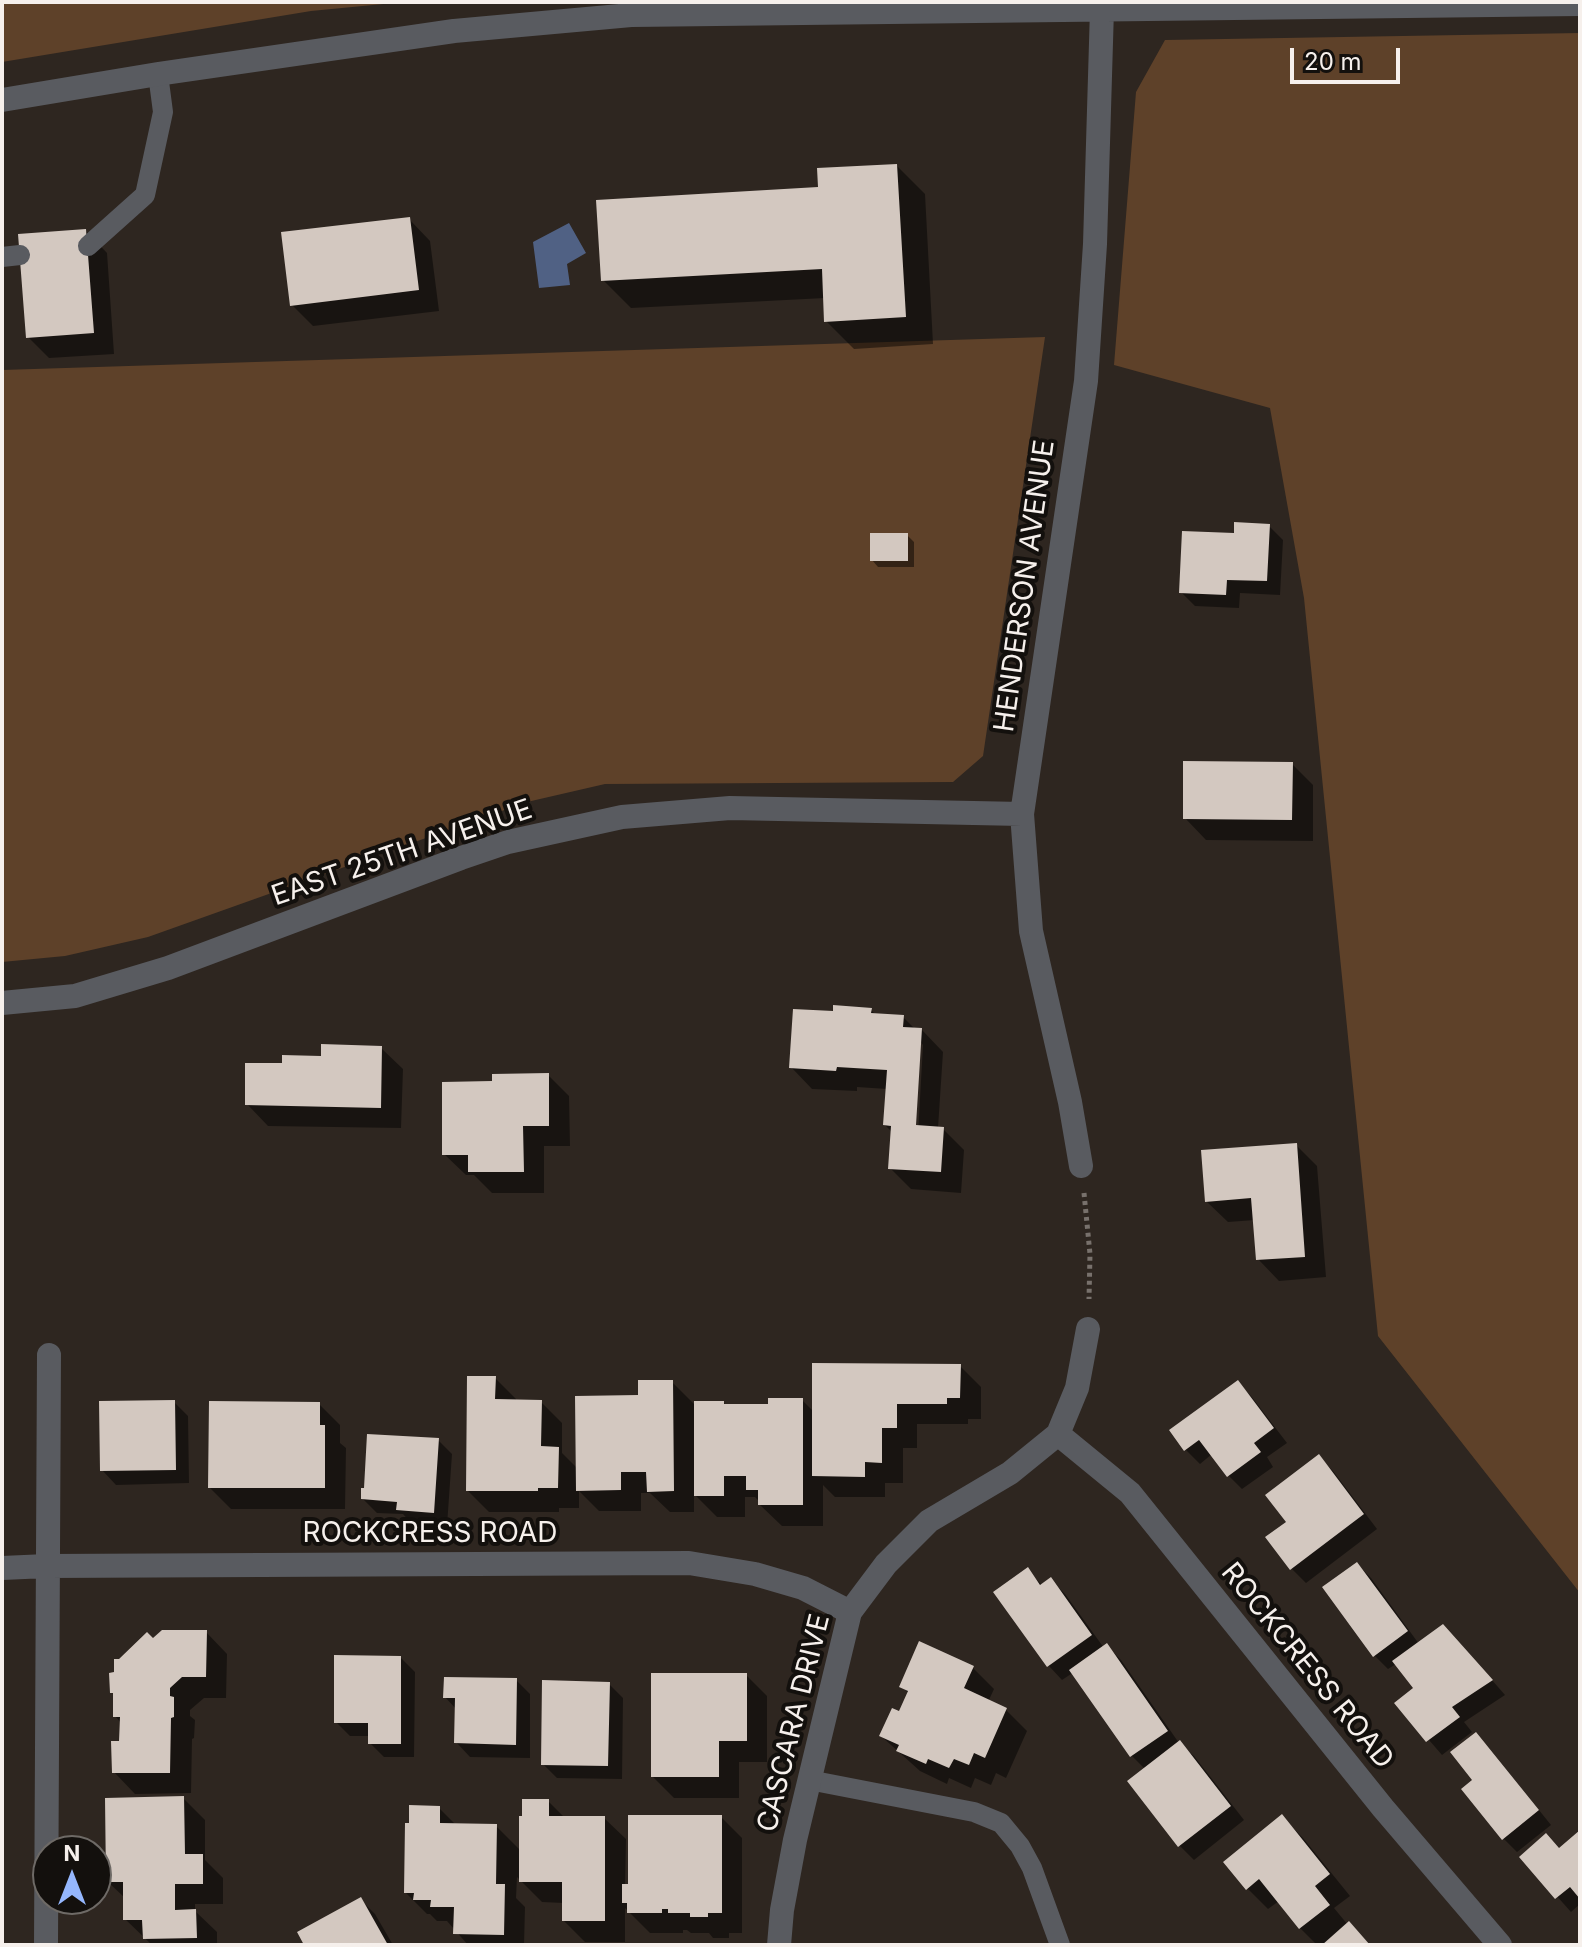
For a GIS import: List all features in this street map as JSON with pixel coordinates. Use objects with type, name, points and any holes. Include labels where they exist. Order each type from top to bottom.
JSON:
[{"type":"street","points":[[2,100],[454,31],[631,15],[1580,4]]},
{"type":"street","name":"HENDERSON AVENUE","points":[[1081,1166],[1067,1086],[1031,931],[1022,814],[1086,381],[1095,244],[1102,9]]},
{"type":"street","name":"EAST 25TH AVENUE","points":[[2,1003],[75,996],[168,968],[508,842],[622,817],[730,808],[1022,814]]},
{"type":"street","name":"CASCARA DRIVE","points":[[779,1945],[795,1840],[850,1612],[886,1564],[929,1521],[1010,1473],[1058,1434],[1077,1388],[1089,1318]]},
{"type":"street","points":[[46,1945],[49,1355]]},
{"type":"street","name":"ROCKCRESS ROAD","points":[[1058,1434],[1130,1493],[1383,1808],[1500,1945]]},
{"type":"street","name":"ROCKCRESS ROAD","points":[[2,1568],[689,1563],[755,1574],[803,1588],[850,1612]]},
{"type":"lane","points":[[88,246],[145,195],[163,112],[158,74]]},
{"type":"lane","points":[[809,1780],[974,1812],[1001,1823],[1020,1846],[1032,1868],[1060,1945]]},
{"type":"path","points":[[1081,1166],[1090,1254],[1089,1318]]},
{"type":"shaded area","points":[[2,2],[404,2],[311,11],[2,62]]},
{"type":"shaded area","points":[[1580,33],[1580,1593],[1378,1336],[1304,598],[1270,408],[1114,365],[1136,92],[1165,40]]},
{"type":"shaded area","points":[[1045,337],[983,756],[953,782],[605,784],[527,802],[148,937],[65,956],[2,962],[2,370]]},
{"type":"water","points":[[569,223],[586,253],[567,264],[570,285],[539,288],[533,242]]},
{"type":"building","points":[[897,164],[906,317],[824,322],[822,269],[601,281],[596,200],[818,187],[817,168]]},
{"type":"building","points":[[410,217],[419,290],[290,306],[281,232]]},
{"type":"building","points":[[86,229],[94,333],[26,338],[18,234]]},
{"type":"building","points":[[1234,522],[1270,524],[1267,581],[1227,580],[1226,595],[1179,593],[1182,531],[1234,533]]},
{"type":"building","points":[[870,533],[908,533],[908,561],[870,561]]},
{"type":"building","points":[[1183,761],[1293,762],[1292,820],[1183,819]]},
{"type":"building","points":[[833,1005],[872,1008],[871,1013],[904,1015],[903,1027],[922,1028],[916,1125],[944,1127],[941,1172],[888,1169],[891,1126],[883,1125],[887,1070],[789,1068],[793,1009],[833,1011]]},
{"type":"building","points":[[321,1044],[382,1046],[381,1108],[245,1105],[245,1063],[282,1063],[282,1055],[321,1056]]},
{"type":"building","points":[[549,1073],[549,1126],[523,1126],[524,1172],[468,1172],[468,1155],[442,1155],[442,1082],[492,1081],[492,1074]]},
{"type":"building","points":[[1297,1143],[1305,1257],[1256,1260],[1251,1198],[1205,1202],[1201,1150]]},
{"type":"building","points":[[812,1363],[961,1364],[960,1398],[947,1398],[947,1404],[897,1404],[897,1428],[882,1428],[882,1463],[865,1462],[865,1477],[812,1476]]},
{"type":"building","points":[[467,1376],[496,1376],[495,1399],[542,1400],[541,1446],[559,1447],[558,1488],[466,1491]]},
{"type":"building","points":[[638,1380],[673,1380],[674,1491],[647,1492],[646,1472],[621,1472],[621,1490],[576,1491],[575,1396],[638,1395]]},
{"type":"building","points":[[1238,1380],[1274,1428],[1254,1443],[1261,1452],[1227,1477],[1199,1440],[1184,1451],[1169,1430]]},
{"type":"building","points":[[768,1398],[803,1398],[803,1505],[758,1505],[758,1490],[746,1490],[746,1476],[724,1476],[724,1496],[694,1496],[694,1401],[768,1404]]},
{"type":"building","points":[[175,1400],[176,1470],[100,1471],[99,1401]]},
{"type":"building","points":[[209,1401],[320,1402],[320,1425],[325,1425],[325,1488],[208,1488]]},
{"type":"building","points":[[367,1434],[439,1438],[434,1513],[396,1510],[397,1502],[361,1499]]},
{"type":"building","points":[[1319,1454],[1364,1514],[1290,1570],[1265,1537],[1286,1522],[1265,1495]]},
{"type":"building","points":[[1357,1562],[1408,1631],[1373,1657],[1322,1587]]},
{"type":"building","points":[[1028,1567],[1040,1585],[1051,1577],[1092,1635],[1047,1667],[993,1592]]},
{"type":"building","points":[[1443,1624],[1493,1680],[1452,1707],[1460,1717],[1426,1742],[1394,1703],[1413,1688],[1392,1661]]},
{"type":"building","points":[[162,1630],[207,1630],[206,1677],[182,1677],[170,1688],[170,1696],[174,1697],[174,1717],[171,1718],[170,1773],[112,1773],[111,1741],[119,1741],[120,1717],[113,1717],[109,1673],[114,1672],[114,1659],[119,1659],[147,1632],[153,1638]]},
{"type":"building","points":[[919,1641],[974,1666],[964,1688],[1007,1708],[985,1758],[974,1753],[969,1765],[954,1759],[949,1768],[928,1759],[926,1764],[896,1751],[899,1745],[879,1736],[892,1708],[899,1711],[908,1691],[899,1687]]},
{"type":"building","points":[[1107,1643],[1168,1731],[1130,1757],[1069,1670]]},
{"type":"building","points":[[334,1655],[401,1656],[401,1744],[368,1744],[368,1723],[334,1723]]},
{"type":"building","points":[[651,1673],[747,1673],[747,1741],[719,1741],[719,1777],[651,1777]]},
{"type":"building","points":[[444,1677],[517,1678],[516,1745],[454,1743],[455,1698],[443,1698]]},
{"type":"building","points":[[542,1680],[610,1682],[608,1766],[541,1765]]},
{"type":"building","points":[[1476,1732],[1539,1810],[1502,1840],[1461,1789],[1472,1780],[1450,1752]]},
{"type":"building","points":[[1180,1740],[1231,1806],[1178,1847],[1127,1781]]},
{"type":"building","points":[[184,1796],[185,1854],[203,1854],[203,1884],[175,1884],[175,1910],[196,1909],[197,1938],[143,1939],[142,1920],[123,1920],[123,1882],[112,1882],[112,1835],[105,1835],[105,1798]]},
{"type":"building","points":[[522,1799],[549,1799],[549,1816],[605,1816],[605,1921],[562,1921],[562,1882],[519,1882]]},
{"type":"building","points":[[409,1805],[440,1806],[440,1823],[497,1824],[496,1884],[505,1884],[504,1935],[453,1934],[454,1907],[430,1907],[431,1900],[413,1900],[414,1893],[404,1893],[405,1823],[409,1823]]},
{"type":"building","points":[[1282,1814],[1330,1874],[1315,1886],[1330,1905],[1299,1929],[1259,1879],[1246,1890],[1223,1862]]},
{"type":"building","points":[[628,1815],[722,1815],[722,1913],[690,1917],[690,1913],[668,1913],[668,1909],[662,1909],[662,1913],[627,1913],[627,1903],[622,1903],[622,1884],[628,1884]]},
{"type":"building","points":[[1580,1830],[1580,1899],[1570,1887],[1555,1899],[1519,1857],[1546,1833],[1559,1848]]},
{"type":"building","points":[[361,1897],[388,1945],[304,1945],[297,1932]]},
{"type":"building","points":[[1349,1921],[1370,1945],[1322,1945]]}]
